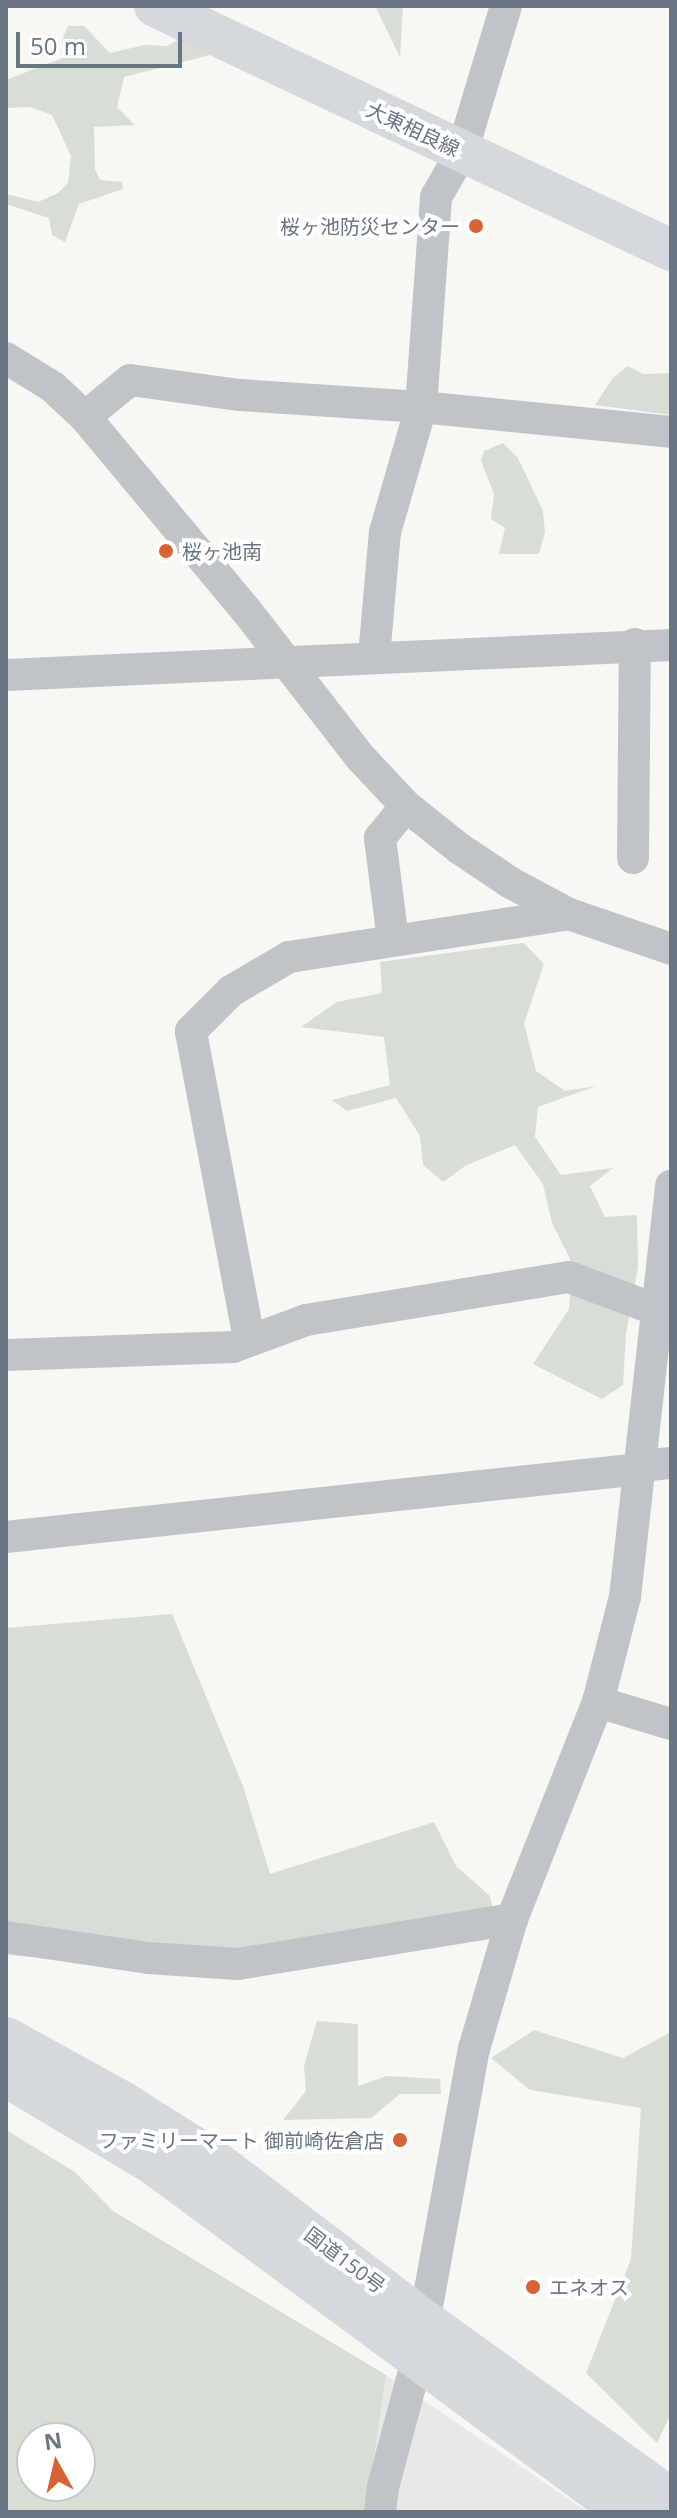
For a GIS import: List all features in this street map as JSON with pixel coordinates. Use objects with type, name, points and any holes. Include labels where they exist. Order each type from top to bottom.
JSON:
[{"type":"highway","name":"国道150号","points":[[6,2039],[122,2103],[209,2158],[627,2512]]},
{"type":"highway","name":"国道150号","points":[[6,2075],[154,2163],[671,2500]]},
{"type":"main road","name":"大東相良線","points":[[155,6],[671,250]]},
{"type":"street","points":[[374,657],[385,532],[421,407],[436,197],[462,152],[506,6]]},
{"type":"street","points":[[6,358],[53,387],[85,417],[361,758],[406,806],[460,849],[511,883],[569,914],[671,949]]},
{"type":"street","points":[[85,417],[130,380],[240,395],[421,407],[671,432]]},
{"type":"street","points":[[633,858],[635,644]]},
{"type":"street","points":[[6,675],[635,644],[671,645]]},
{"type":"street","points":[[393,940],[380,838],[406,806]]},
{"type":"street","points":[[249,1339],[191,1031],[231,991],[289,957],[569,914]]},
{"type":"street","points":[[380,2512],[383,2487],[420,2338],[474,2049],[512,1919],[598,1702],[625,1597],[651,1466],[657,1310],[669,1206]]},
{"type":"street","points":[[6,1355],[233,1347],[306,1320],[569,1277],[657,1310]]},
{"type":"street","points":[[6,1537],[651,1466]]},
{"type":"street","points":[[598,1702],[671,1724]]},
{"type":"street","points":[[6,1937],[148,1958],[238,1964],[512,1919]]},
{"type":"shaded area","points":[[375,6],[403,6],[400,57]]},
{"type":"shaded area","points":[[68,26],[84,26],[110,53],[145,45],[167,46],[180,39],[210,55],[124,77],[117,107],[135,125],[94,127],[95,169],[100,180],[122,182],[123,189],[79,204],[65,242],[52,235],[49,218],[6,204],[6,194],[38,202],[58,193],[68,183],[71,156],[52,115],[30,107],[6,108],[6,80],[65,57],[62,40]]},
{"type":"shaded area","points":[[628,366],[643,374],[671,373],[671,415],[595,405],[613,378]]},
{"type":"shaded area","points":[[503,443],[518,458],[543,511],[545,532],[539,554],[499,554],[505,528],[491,519],[494,494],[481,461],[484,451]]},
{"type":"shaded area","points":[[524,943],[544,964],[524,1023],[536,1071],[565,1091],[596,1086],[538,1107],[535,1137],[561,1175],[613,1168],[590,1186],[605,1217],[637,1215],[638,1267],[626,1334],[623,1385],[602,1399],[533,1364],[569,1309],[572,1263],[552,1223],[543,1184],[515,1145],[465,1166],[443,1182],[423,1165],[420,1136],[396,1098],[347,1111],[332,1100],[390,1085],[384,1037],[301,1027],[337,1002],[382,993],[380,962]]},
{"type":"shaded area","points":[[172,1614],[243,1786],[270,1874],[434,1822],[456,1866],[490,1896],[494,1915],[292,1950],[93,1962],[6,1955],[6,1628]]},
{"type":"shaded area","points":[[317,2021],[358,2024],[358,2086],[387,2076],[440,2079],[441,2094],[400,2094],[371,2118],[283,2120],[306,2091],[304,2066]]},
{"type":"shaded area","points":[[534,2030],[623,2058],[671,2032],[671,2413],[657,2443],[586,2373],[631,2259],[641,2108],[530,2090],[491,2058]]},
{"type":"shaded area","points":[[6,2130],[75,2172],[113,2211],[386,2375],[366,2512],[6,2512]]},
{"type":"shaded area","points":[[386,2375],[588,2512],[366,2512]]},
{"type":"place","name":"桜ヶ池防災センター","points":[[476,226]]},
{"type":"place","name":"桜ヶ池南","points":[[166,551]]},
{"type":"place","name":"ファミリーマート 御前崎佐倉店","points":[[400,2140]]},
{"type":"place","name":"エネオス","points":[[533,2287]]}]
